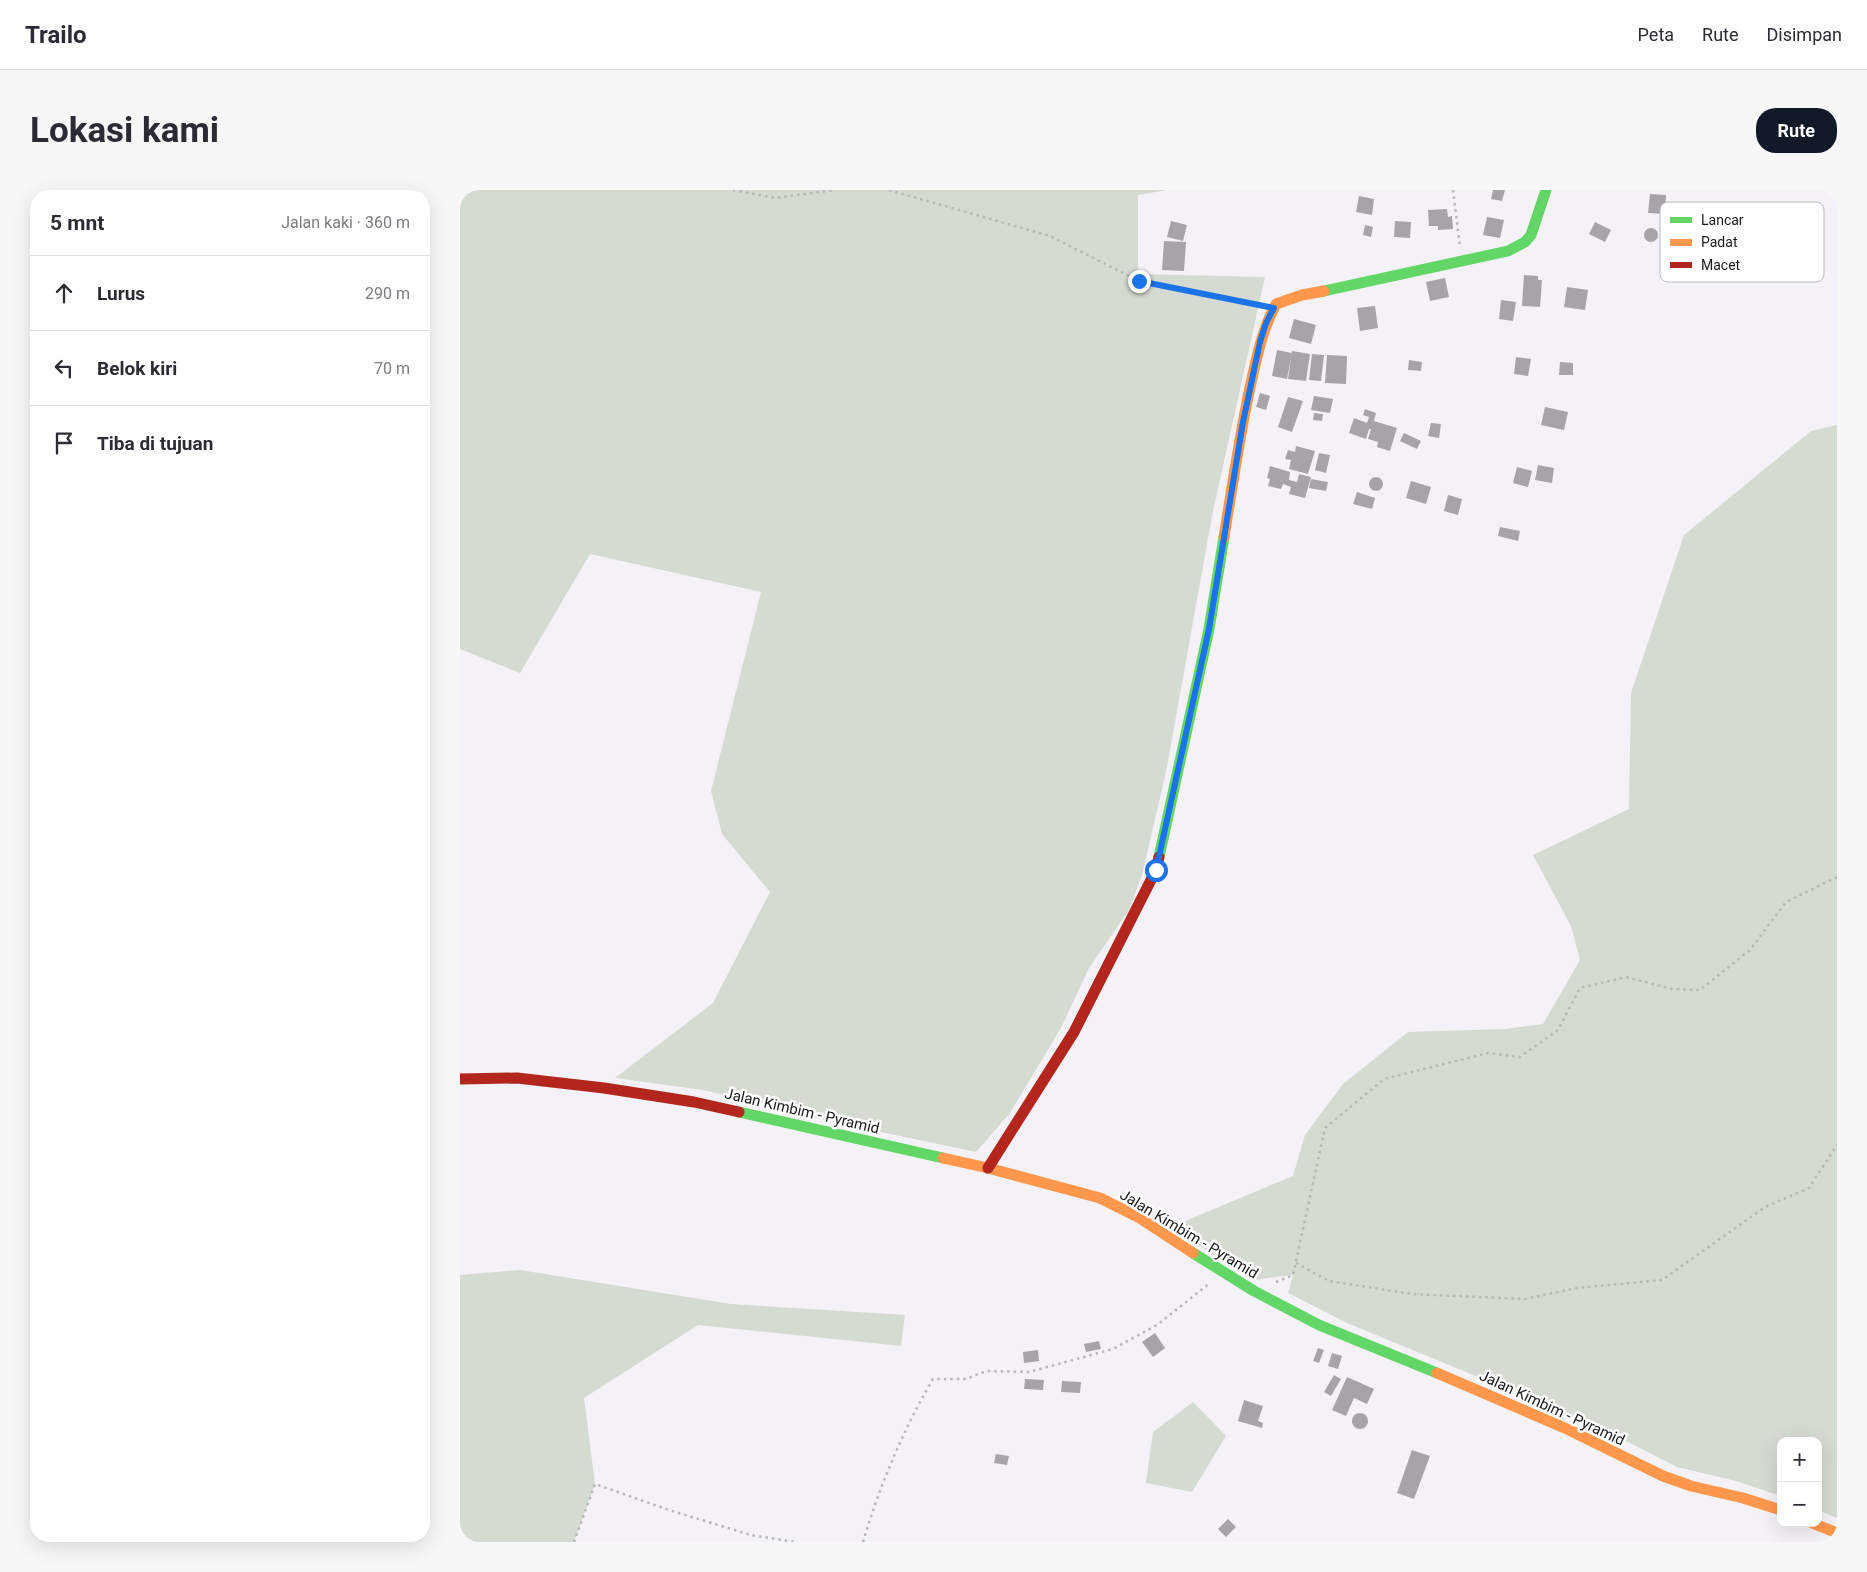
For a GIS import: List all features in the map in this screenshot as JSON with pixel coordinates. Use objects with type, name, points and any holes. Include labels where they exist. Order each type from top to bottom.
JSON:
[{"type":"main road","points":[[988,1168],[1074,1032],[1156,870],[1209,629],[1243,422],[1260,342],[1266,323],[1276,304],[1302,294],[1342,288],[1508,251],[1525,242],[1534,228],[1546,190]]},
{"type":"main road","name":"Jalan Kimbim - Pyramid","points":[[460,1079],[517,1078],[604,1088],[694,1102],[988,1168],[1100,1198],[1138,1217],[1222,1273],[1319,1325],[1513,1405],[1663,1476],[1691,1486],[1743,1498],[1777,1509]]},
{"type":"main road","points":[[1822,1527],[1837,1533]]},
{"type":"path","points":[[733,190],[776,198],[834,190]]},
{"type":"path","points":[[889,190],[1050,236],[1139,281],[1274,308]]},
{"type":"path","points":[[1453,190],[1462,261]]},
{"type":"path","points":[[1254,1291],[1293,1275],[1325,1128],[1384,1078],[1488,1053],[1520,1057],[1558,1030],[1580,988],[1626,978],[1672,989],[1700,990],[1750,950],[1786,902],[1837,877]]},
{"type":"path","points":[[1296,1263],[1329,1281],[1412,1294],[1525,1299],[1577,1288],[1662,1280],[1765,1207],[1809,1188],[1837,1145]]},
{"type":"path","points":[[863,1542],[874,1506],[913,1413],[934,1379],[966,1379],[986,1371],[1029,1372],[1113,1349],[1157,1325],[1222,1273]]},
{"type":"path","points":[[574,1542],[595,1484],[669,1510],[751,1535],[795,1542]]},
{"type":"shaded area","points":[[460,190],[1167,190],[1138,195],[1138,274],[1265,277],[1213,511],[1166,772],[1142,875],[1129,910],[1089,968],[1061,1028],[1010,1113],[976,1152],[829,1121],[703,1090],[615,1078],[713,1003],[770,892],[722,834],[711,791],[761,592],[590,554],[520,673],[460,649]]},
{"type":"shaded area","points":[[1837,425],[1837,1518],[1822,1512],[1822,1437],[1777,1437],[1777,1495],[1736,1481],[1677,1467],[1634,1445],[1541,1403],[1347,1323],[1288,1293],[1293,1275],[1252,1280],[1171,1227],[1293,1176],[1305,1135],[1343,1084],[1408,1032],[1505,1029],[1543,1024],[1580,960],[1571,926],[1533,855],[1629,809],[1631,693],[1684,535],[1811,431]]},
{"type":"shaded area","points":[[520,1270],[731,1304],[905,1315],[901,1346],[698,1325],[584,1398],[595,1484],[574,1542],[460,1542],[460,1275]]},
{"type":"shaded area","points":[[1193,1402],[1226,1436],[1192,1492],[1146,1483],[1153,1432]]},
{"type":"building","points":[[1493,190],[1505,190],[1502,201],[1491,199]]},
{"type":"building","points":[[1650,194],[1666,195],[1666,202],[1660,202],[1660,214],[1648,213]]},
{"type":"building","points":[[1359,196],[1374,199],[1372,215],[1356,212]]},
{"type":"building","points":[[1447,209],[1448,217],[1452,216],[1453,229],[1438,230],[1438,226],[1429,226],[1428,210]]},
{"type":"building","points":[[1487,217],[1504,220],[1500,238],[1483,235]]},
{"type":"building","points":[[1171,221],[1187,225],[1183,241],[1167,237]]},
{"type":"building","points":[[1395,221],[1411,222],[1410,238],[1394,237]]},
{"type":"building","points":[[1595,222],[1611,230],[1605,242],[1589,234]]},
{"type":"building","points":[[1365,225],[1373,227],[1371,237],[1363,235]]},
{"type":"building","points":[[1651,228],[1656,230],[1658,235],[1656,240],[1651,242],[1646,240],[1644,235],[1646,230]]},
{"type":"building","points":[[1164,241],[1186,242],[1184,271],[1162,270]]},
{"type":"building","points":[[1524,275],[1538,276],[1538,280],[1542,280],[1540,307],[1522,306]]},
{"type":"building","points":[[1445,278],[1449,297],[1430,301],[1426,282]]},
{"type":"building","points":[[1567,287],[1588,290],[1585,310],[1564,307]]},
{"type":"building","points":[[1501,300],[1516,302],[1513,321],[1499,319]]},
{"type":"building","points":[[1375,306],[1378,328],[1360,331],[1357,308]]},
{"type":"building","points":[[1294,319],[1316,325],[1311,344],[1289,338]]},
{"type":"building","points":[[1277,350],[1292,353],[1287,379],[1272,376]]},
{"type":"building","points":[[1292,351],[1310,354],[1306,381],[1288,379]]},
{"type":"building","points":[[1312,354],[1324,355],[1321,381],[1309,380]]},
{"type":"building","points":[[1327,355],[1347,356],[1346,384],[1325,383]]},
{"type":"building","points":[[1516,357],[1531,359],[1528,376],[1514,374]]},
{"type":"building","points":[[1409,360],[1422,362],[1421,371],[1408,370]]},
{"type":"building","points":[[1560,362],[1573,363],[1573,375],[1559,375]]},
{"type":"building","points":[[1260,393],[1270,396],[1266,410],[1256,407]]},
{"type":"building","points":[[1314,396],[1333,399],[1330,413],[1311,410]]},
{"type":"building","points":[[1288,397],[1303,401],[1292,432],[1278,427]]},
{"type":"building","points":[[1545,407],[1568,412],[1564,430],[1541,425]]},
{"type":"building","points":[[1365,409],[1376,413],[1374,421],[1397,428],[1390,451],[1377,447],[1378,442],[1368,439],[1371,429],[1369,429],[1366,439],[1349,433],[1354,418],[1367,423],[1369,417],[1363,415]]},
{"type":"building","points":[[1314,413],[1323,414],[1322,421],[1313,420]]},
{"type":"building","points":[[1431,423],[1441,424],[1439,438],[1428,436]]},
{"type":"building","points":[[1404,433],[1421,441],[1417,449],[1400,441]]},
{"type":"building","points":[[1296,446],[1315,451],[1308,474],[1289,469],[1291,460],[1285,459],[1288,450],[1295,452]]},
{"type":"building","points":[[1319,453],[1330,455],[1326,473],[1315,470]]},
{"type":"building","points":[[1538,465],[1554,468],[1552,483],[1535,480]]},
{"type":"building","points":[[1270,466],[1290,472],[1289,480],[1297,482],[1299,474],[1311,477],[1305,498],[1289,494],[1291,487],[1283,484],[1281,489],[1268,486],[1270,479],[1267,478]]},
{"type":"building","points":[[1517,467],[1532,471],[1528,487],[1513,483]]},
{"type":"building","points":[[1376,477],[1381,479],[1383,484],[1381,489],[1376,491],[1371,489],[1369,484],[1371,479]]},
{"type":"building","points":[[1311,479],[1328,482],[1326,491],[1309,488]]},
{"type":"building","points":[[1411,481],[1431,487],[1426,504],[1406,498]]},
{"type":"building","points":[[1357,492],[1375,498],[1372,509],[1353,504]]},
{"type":"building","points":[[1448,495],[1462,499],[1458,515],[1444,511]]},
{"type":"building","points":[[1500,527],[1520,531],[1518,541],[1498,536]]},
{"type":"building","points":[[1155,1333],[1165,1348],[1153,1357],[1142,1342]]},
{"type":"building","points":[[1099,1341],[1101,1349],[1086,1352],[1084,1344]]},
{"type":"building","points":[[1318,1348],[1324,1350],[1319,1363],[1313,1361]]},
{"type":"building","points":[[1038,1350],[1039,1361],[1024,1363],[1023,1352]]},
{"type":"building","points":[[1332,1353],[1342,1356],[1338,1369],[1328,1366]]},
{"type":"building","points":[[1334,1375],[1341,1379],[1331,1396],[1324,1392]]},
{"type":"building","points":[[1347,1377],[1374,1389],[1367,1404],[1354,1398],[1346,1416],[1332,1410]]},
{"type":"building","points":[[1025,1379],[1044,1380],[1043,1390],[1024,1389]]},
{"type":"building","points":[[1062,1381],[1081,1382],[1080,1393],[1061,1392]]},
{"type":"building","points":[[1244,1400],[1263,1406],[1258,1421],[1263,1423],[1262,1428],[1238,1421]]},
{"type":"building","points":[[1360,1413],[1366,1415],[1368,1421],[1366,1427],[1360,1429],[1354,1427],[1352,1421],[1354,1415]]},
{"type":"building","points":[[1412,1450],[1430,1456],[1414,1499],[1397,1493]]},
{"type":"building","points":[[996,1454],[1009,1456],[1007,1465],[994,1463]]},
{"type":"building","points":[[1228,1519],[1236,1527],[1226,1537],[1218,1529]]},
{"type":"traffic: fast","points":[[1324,291],[1508,251],[1525,242],[1531,235],[1546,190]]},
{"type":"traffic: fast","points":[[1159,857],[1209,629],[1224,537]]},
{"type":"traffic: fast","points":[[739,1112],[943,1158]]},
{"type":"traffic: fast","points":[[1193,1253],[1254,1291],[1319,1325],[1437,1373]]},
{"type":"traffic: slow","points":[[1224,537],[1245,410],[1266,325],[1276,304],[1302,295],[1324,291]]},
{"type":"traffic: slow","points":[[943,1158],[1100,1198],[1138,1217],[1193,1253]]},
{"type":"traffic: slow","points":[[1437,1373],[1567,1429],[1663,1476],[1691,1486],[1743,1498],[1777,1509]]},
{"type":"traffic: slow","points":[[1822,1527],[1837,1533]]},
{"type":"traffic: jam","points":[[988,1168],[1074,1032],[1156,870],[1159,857]]},
{"type":"traffic: jam","points":[[460,1079],[517,1078],[604,1088],[694,1102],[739,1112]]},
{"type":"route","points":[[1139,281],[1274,308],[1266,323],[1260,342],[1243,422],[1209,629],[1156,870]]}]
